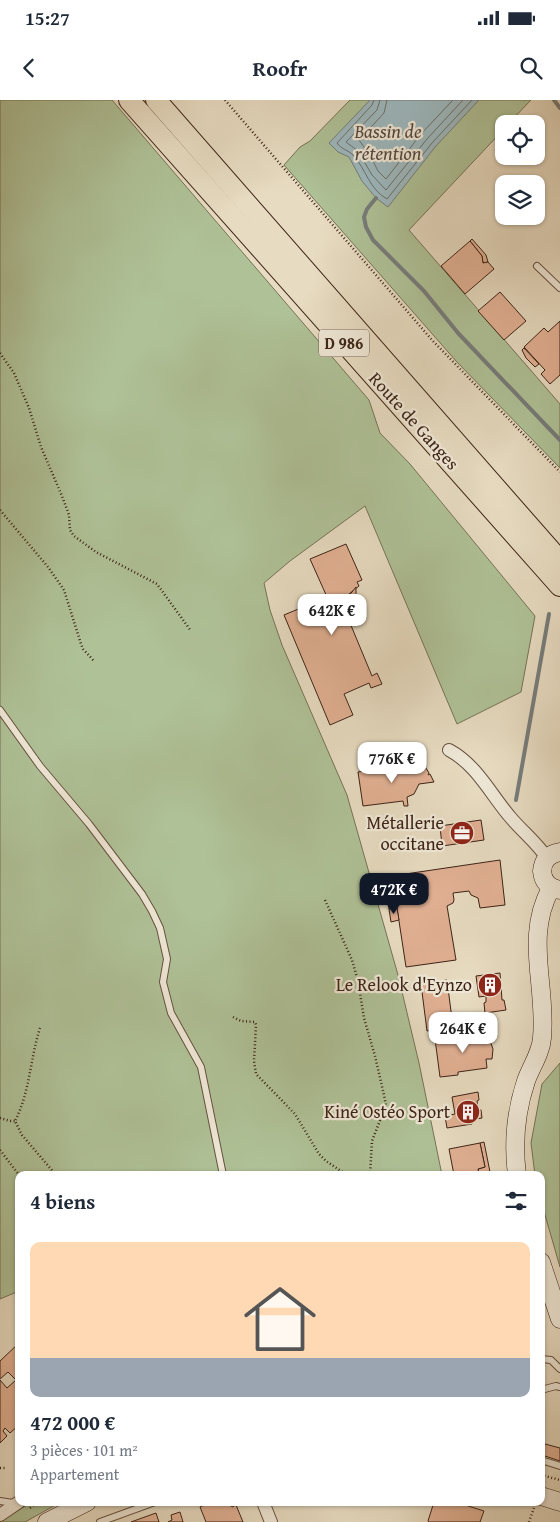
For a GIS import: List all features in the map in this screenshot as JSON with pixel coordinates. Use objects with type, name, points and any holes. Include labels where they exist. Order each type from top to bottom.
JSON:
[{"type":"main road","name":"Route de Ganges","points":[[129,100],[560,586]]},
{"type":"main road","name":"Route de Ganges","points":[[156,100],[560,561]]},
{"type":"street","points":[[449,750],[464,759],[510,817],[553,855],[542,871],[544,880],[555,889],[542,911],[537,931],[543,1020],[541,1044],[526,1081],[516,1127],[517,1171]]},
{"type":"street","points":[[545,1274],[560,1318]]},
{"type":"street","points":[[545,1497],[560,1502]]},
{"type":"street","points":[[0,1515],[15,1505]]},
{"type":"street","points":[[31,1522],[59,1506]]},
{"type":"street","points":[[47,1522],[79,1506]]},
{"type":"street","points":[[265,1506],[271,1522]]},
{"type":"street","points":[[270,1506],[271,1522]]},
{"type":"lane","points":[[537,266],[560,288]]},
{"type":"lane","points":[[0,710],[40,766],[89,824],[142,894],[152,911],[160,928],[167,959],[164,982],[171,1013],[201,1067],[222,1171]]},
{"type":"lane","points":[[545,1359],[551,1360],[560,1369]]},
{"type":"lane","points":[[545,1389],[556,1386],[560,1388]]},
{"type":"lane","points":[[545,1461],[560,1466]]},
{"type":"lane","points":[[0,1501],[15,1503]]},
{"type":"lane","points":[[100,1522],[144,1506]]},
{"type":"path","points":[[225,100],[432,340],[560,472]]},
{"type":"path","points":[[0,354],[14,373],[30,408],[41,447],[62,496],[69,515],[70,530],[74,536],[96,552],[157,584],[191,631]]},
{"type":"path","points":[[0,510],[48,567],[64,590],[81,644],[94,661]]},
{"type":"path","points":[[326,900],[352,960],[358,981],[364,1018],[386,1105],[372,1141],[370,1171]]},
{"type":"path","points":[[233,1017],[240,1021],[254,1022],[256,1024],[254,1061],[255,1071],[259,1079],[295,1114],[319,1154],[341,1171]]},
{"type":"path","points":[[15,1120],[24,1101],[40,1028]]},
{"type":"path","points":[[0,1118],[10,1121],[15,1120]]},
{"type":"path","points":[[15,1120],[22,1135],[53,1171]]},
{"type":"path","points":[[0,1150],[16,1171]]},
{"type":"path","points":[[0,1468],[5,1468]]},
{"type":"path","points":[[545,1476],[560,1480]]},
{"type":"green space","points":[[0,100],[112,100],[369,400],[380,433],[410,464],[535,616],[521,692],[457,724],[365,506],[290,561],[264,583],[270,610],[282,645],[347,795],[398,975],[419,1063],[441,1171],[15,1171],[15,1293],[0,1299]]},
{"type":"green space","points":[[350,100],[531,100],[517,115],[495,115],[495,139],[409,230],[560,404],[560,468],[456,361],[284,165],[300,147],[310,141]]},
{"type":"green space","points":[[560,1063],[560,1267],[545,1215],[545,1171],[534,1171],[531,1143],[542,1084]]},
{"type":"green space","points":[[25,1506],[54,1506],[25,1522],[0,1522]]},
{"type":"water","name":"Bassin de rétention","points":[[370,100],[479,100],[436,146],[388,207],[376,198],[362,181],[349,157],[338,152],[329,143]]},
{"type":"building","points":[[472,239],[486,255],[488,262],[483,263],[482,256],[470,241]]},
{"type":"building","points":[[470,241],[482,256],[483,263],[488,262],[494,269],[465,294],[441,266]]},
{"type":"building","points":[[500,292],[526,321],[504,340],[478,311]]},
{"type":"building","points":[[560,321],[560,375],[550,384],[541,374],[545,370],[524,347],[544,328],[548,332]]},
{"type":"building","points":[[524,348],[539,364],[535,367],[526,358],[522,350]]},
{"type":"building","points":[[346,544],[362,580],[357,582],[359,586],[349,594],[347,601],[349,610],[345,611],[372,676],[377,673],[382,684],[371,688],[369,683],[344,694],[353,715],[330,725],[284,615],[327,597],[310,559]]},
{"type":"building","points":[[356,587],[356,599],[348,607],[348,597]]},
{"type":"building","points":[[402,765],[402,768],[424,765],[429,773],[428,775],[430,774],[434,782],[419,784],[414,794],[407,797],[408,806],[404,806],[403,801],[363,806],[358,772]]},
{"type":"building","name":"Métallerie occitane","points":[[481,820],[484,840],[442,846],[440,826]]},
{"type":"building","points":[[500,860],[505,905],[480,908],[478,898],[471,895],[469,891],[453,893],[453,903],[447,906],[456,960],[406,967],[397,908],[389,909],[385,877]]},
{"type":"building","points":[[397,908],[399,920],[391,922],[389,909]]},
{"type":"building","name":"Le Relook d'Eynzo","points":[[500,973],[502,1000],[504,1000],[506,1010],[485,1013],[484,1003],[486,1002],[486,996],[479,997],[476,976]]},
{"type":"building","points":[[447,980],[453,1027],[427,1031],[421,984]]},
{"type":"building","points":[[453,1027],[455,1036],[435,1039],[434,1030]]},
{"type":"building","points":[[482,1032],[483,1042],[490,1041],[493,1049],[492,1059],[486,1059],[487,1068],[458,1072],[458,1075],[440,1077],[435,1039]]},
{"type":"building","name":"Kiné Ostéo Sport","points":[[478,1092],[478,1110],[481,1110],[482,1118],[471,1120],[472,1124],[447,1128],[445,1116],[455,1114],[452,1097]]},
{"type":"building","points":[[484,1142],[490,1171],[478,1171],[478,1169],[485,1167],[480,1143]]},
{"type":"building","points":[[480,1143],[485,1167],[478,1169],[478,1171],[453,1171],[449,1149]]},
{"type":"building","points":[[15,1347],[15,1379],[8,1372],[0,1379],[0,1361]]},
{"type":"building","points":[[0,1380],[7,1388],[15,1381],[15,1429],[10,1433],[5,1428],[3,1431],[7,1436],[0,1443]]},
{"type":"building","points":[[545,1444],[560,1448],[560,1461],[545,1456]]},
{"type":"building","points":[[236,1506],[243,1522],[206,1522],[200,1507]]},
{"type":"building","points":[[433,1506],[468,1506],[484,1511],[480,1522],[428,1521]]},
{"type":"building","points":[[180,1512],[183,1522],[168,1522],[172,1520],[171,1515]]},
{"type":"building","points":[[156,1513],[159,1522],[131,1522],[142,1518]]},
{"type":"waterway","points":[[554,100],[560,108]]},
{"type":"waterway","points":[[376,198],[367,209],[364,217],[366,227],[373,240],[424,291],[458,333],[560,440]]},
{"type":"waterway","points":[[516,800],[549,614]]},
{"type":"place","name":"Métallerie occitane","points":[[462,833]]},
{"type":"place","name":"Le Relook d'Eynzo","points":[[490,985]]},
{"type":"place","name":"Kiné Ostéo Sport","points":[[468,1112]]}]
